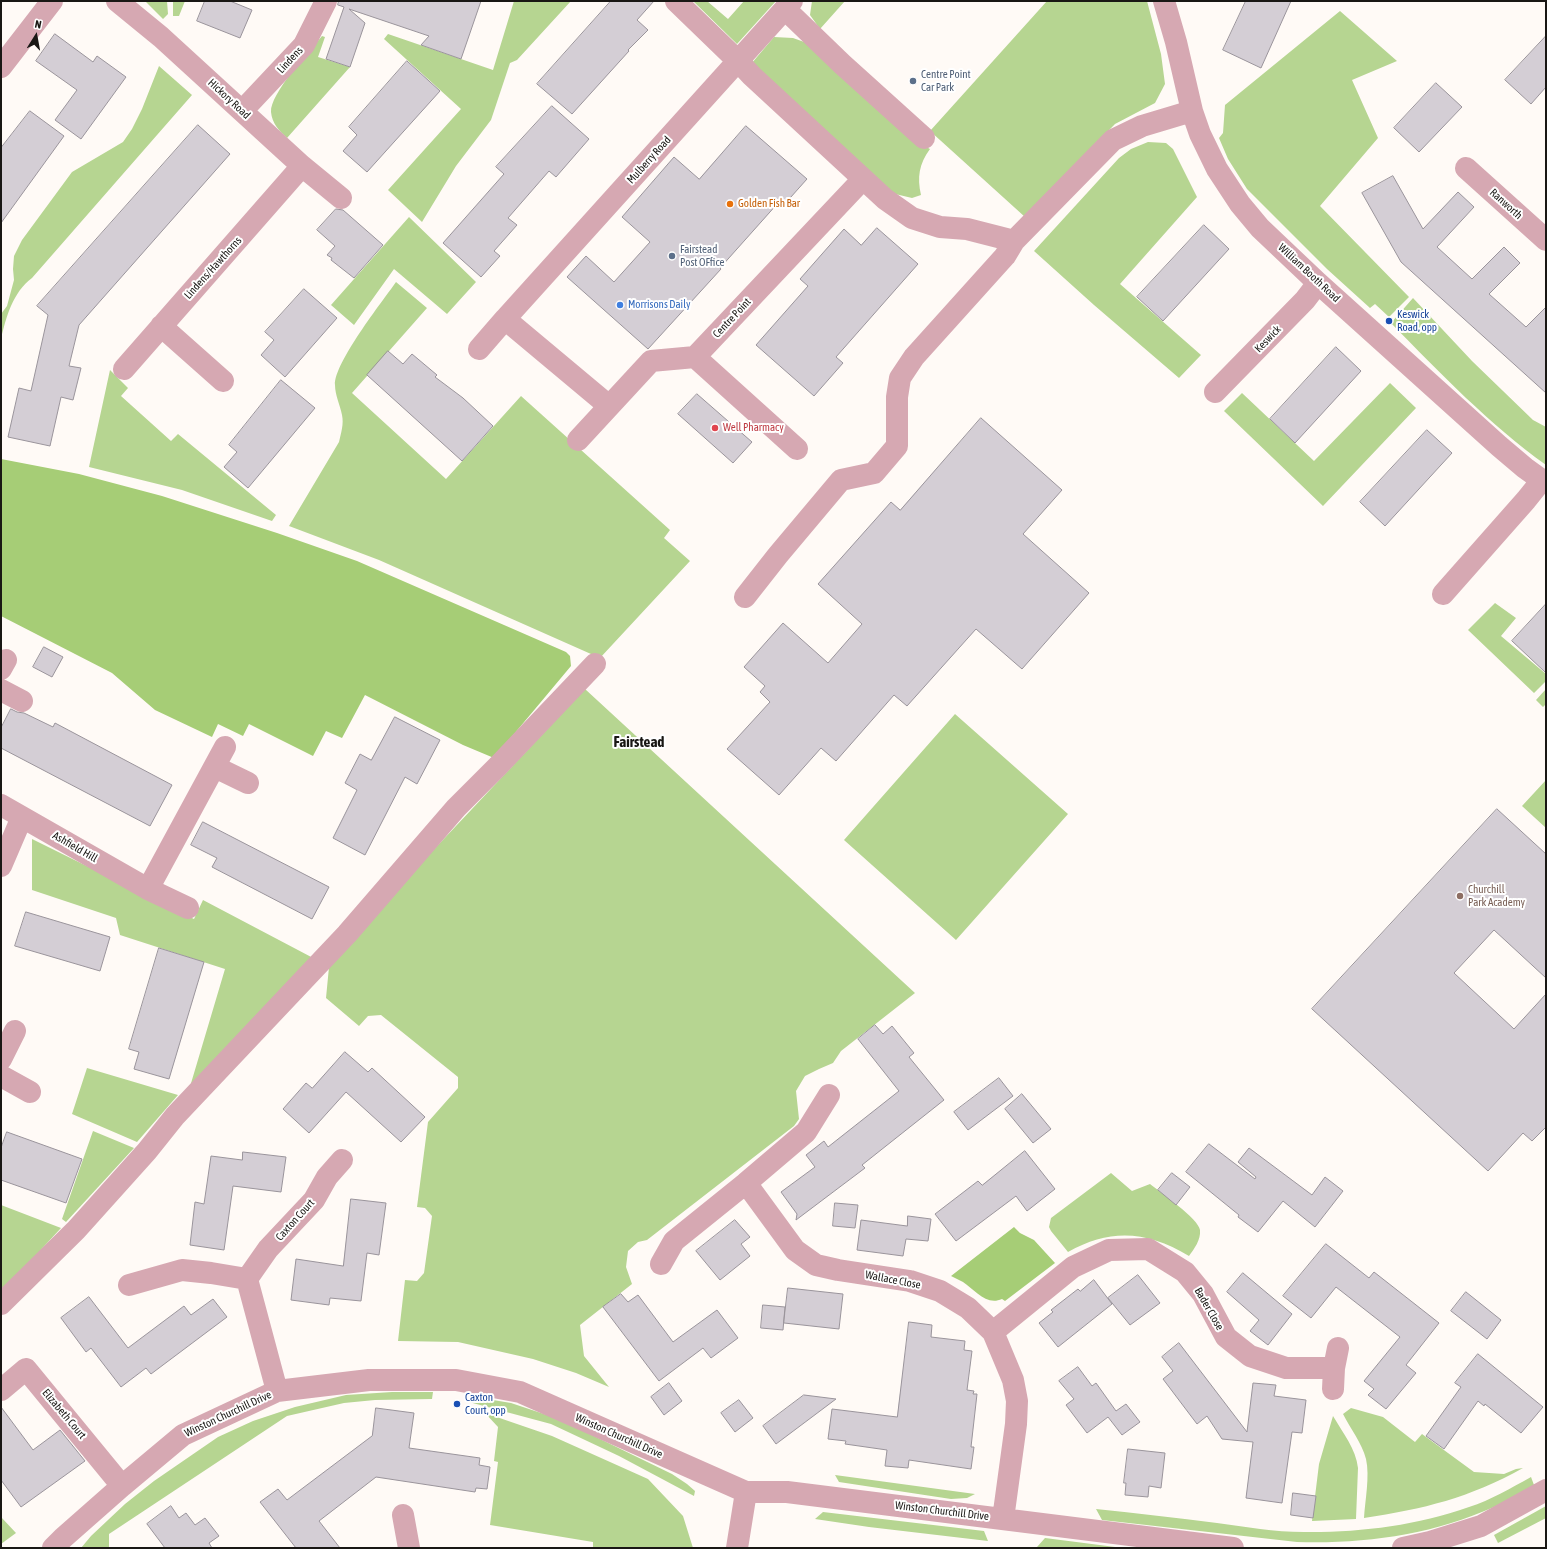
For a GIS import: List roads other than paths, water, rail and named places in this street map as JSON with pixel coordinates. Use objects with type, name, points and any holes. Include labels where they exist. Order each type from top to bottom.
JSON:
[{"type":"street","points":[[1,67],[52,1]]},
{"type":"street","name":"Hickory Road","points":[[117,1],[161,37],[302,166],[341,198]]},
{"type":"street","name":"Lindens","points":[[242,111],[304,45],[326,1]]},
{"type":"street","points":[[676,1],[752,76],[885,199],[912,218],[940,227],[967,228],[1014,241]]},
{"type":"street","name":"William Booth Road","points":[[1164,1],[1176,42],[1192,111],[1200,134],[1217,169],[1240,204],[1260,228],[1318,283],[1499,446],[1525,468],[1544,481]]},
{"type":"street","points":[[788,5],[842,64],[924,138]]},
{"type":"street","name":"Mulberry Road","points":[[479,349],[788,5]]},
{"type":"street","points":[[745,597],[841,480],[874,473],[897,446],[897,398],[900,378],[914,357],[1005,256],[1014,241],[1113,140],[1142,126],[1192,111]]},
{"type":"street","name":"Lindens/Hawthorns","points":[[124,369],[302,166]]},
{"type":"street","name":"Ranworth","points":[[1466,168],[1546,240]]},
{"type":"street","name":"Centre Point","points":[[695,357],[863,179]]},
{"type":"street","name":"Keswick","points":[[1215,392],[1305,300],[1318,283]]},
{"type":"street","points":[[505,319],[609,406]]},
{"type":"street","points":[[161,326],[223,381]]},
{"type":"street","points":[[578,440],[651,361],[695,357],[797,449]]},
{"type":"street","points":[[1443,594],[1544,481]]},
{"type":"street","points":[[1,1304],[76,1230],[147,1151],[175,1116],[303,983],[456,808],[595,664]]},
{"type":"street","points":[[1,690],[22,701]]},
{"type":"street","points":[[148,889],[225,747]]},
{"type":"street","points":[[215,767],[248,783]]},
{"type":"street","name":"Ashfield Hill","points":[[1,805],[148,889],[188,908]]},
{"type":"street","points":[[1,866],[22,817]]},
{"type":"street","points":[[1,1059],[15,1031]]},
{"type":"street","points":[[1,1076],[30,1092]]},
{"type":"street","points":[[661,1264],[674,1241],[806,1132],[829,1095]]},
{"type":"street","name":"Caxton Court","points":[[247,1279],[268,1249],[314,1200],[327,1177],[342,1160]]},
{"type":"street","name":"Wallace Close","points":[[746,1183],[795,1250],[816,1265],[838,1270],[910,1281],[940,1291],[968,1308],[993,1332],[1013,1380],[1017,1401],[1016,1424],[1003,1519]]},
{"type":"street","name":"Bader Close","points":[[993,1332],[1073,1267],[1109,1250],[1148,1249],[1185,1272],[1203,1294],[1226,1337],[1250,1356],[1286,1368],[1335,1368]]},
{"type":"street","points":[[129,1285],[182,1270],[247,1279],[277,1391]]},
{"type":"street","name":"Elizabeth Court","points":[[1,1390],[26,1369],[122,1486]]},
{"type":"street","name":"Winston Churchill Drive","points":[[53,1548],[122,1486],[183,1435],[277,1391],[377,1380],[456,1380],[520,1392],[746,1492],[786,1492],[1233,1548]]},
{"type":"street","points":[[1403,1548],[1430,1542],[1481,1526],[1546,1490]]},
{"type":"street","points":[[737,1548],[746,1492]]},
{"type":"street","points":[[403,1515],[409,1548]]},
{"type":"place","name":"Centre Point Car Park","points":[[913,81]]},
{"type":"place","name":"Golden Fish Bar","points":[[730,204]]},
{"type":"place","name":"Fairstead Post OFfice","points":[[672,256]]},
{"type":"place","name":"Morrisons Daily","points":[[620,305]]},
{"type":"place","name":"Keswick Road, opp","points":[[1389,321]]},
{"type":"place","name":"Well Pharmacy","points":[[715,428]]},
{"type":"place","name":"Churchill Park Academy","points":[[1460,896]]},
{"type":"place","name":"Caxton Court, opp","points":[[457,1404]]},
{"type":"district","name":"Fairstead","points":[[639,742]]}]
